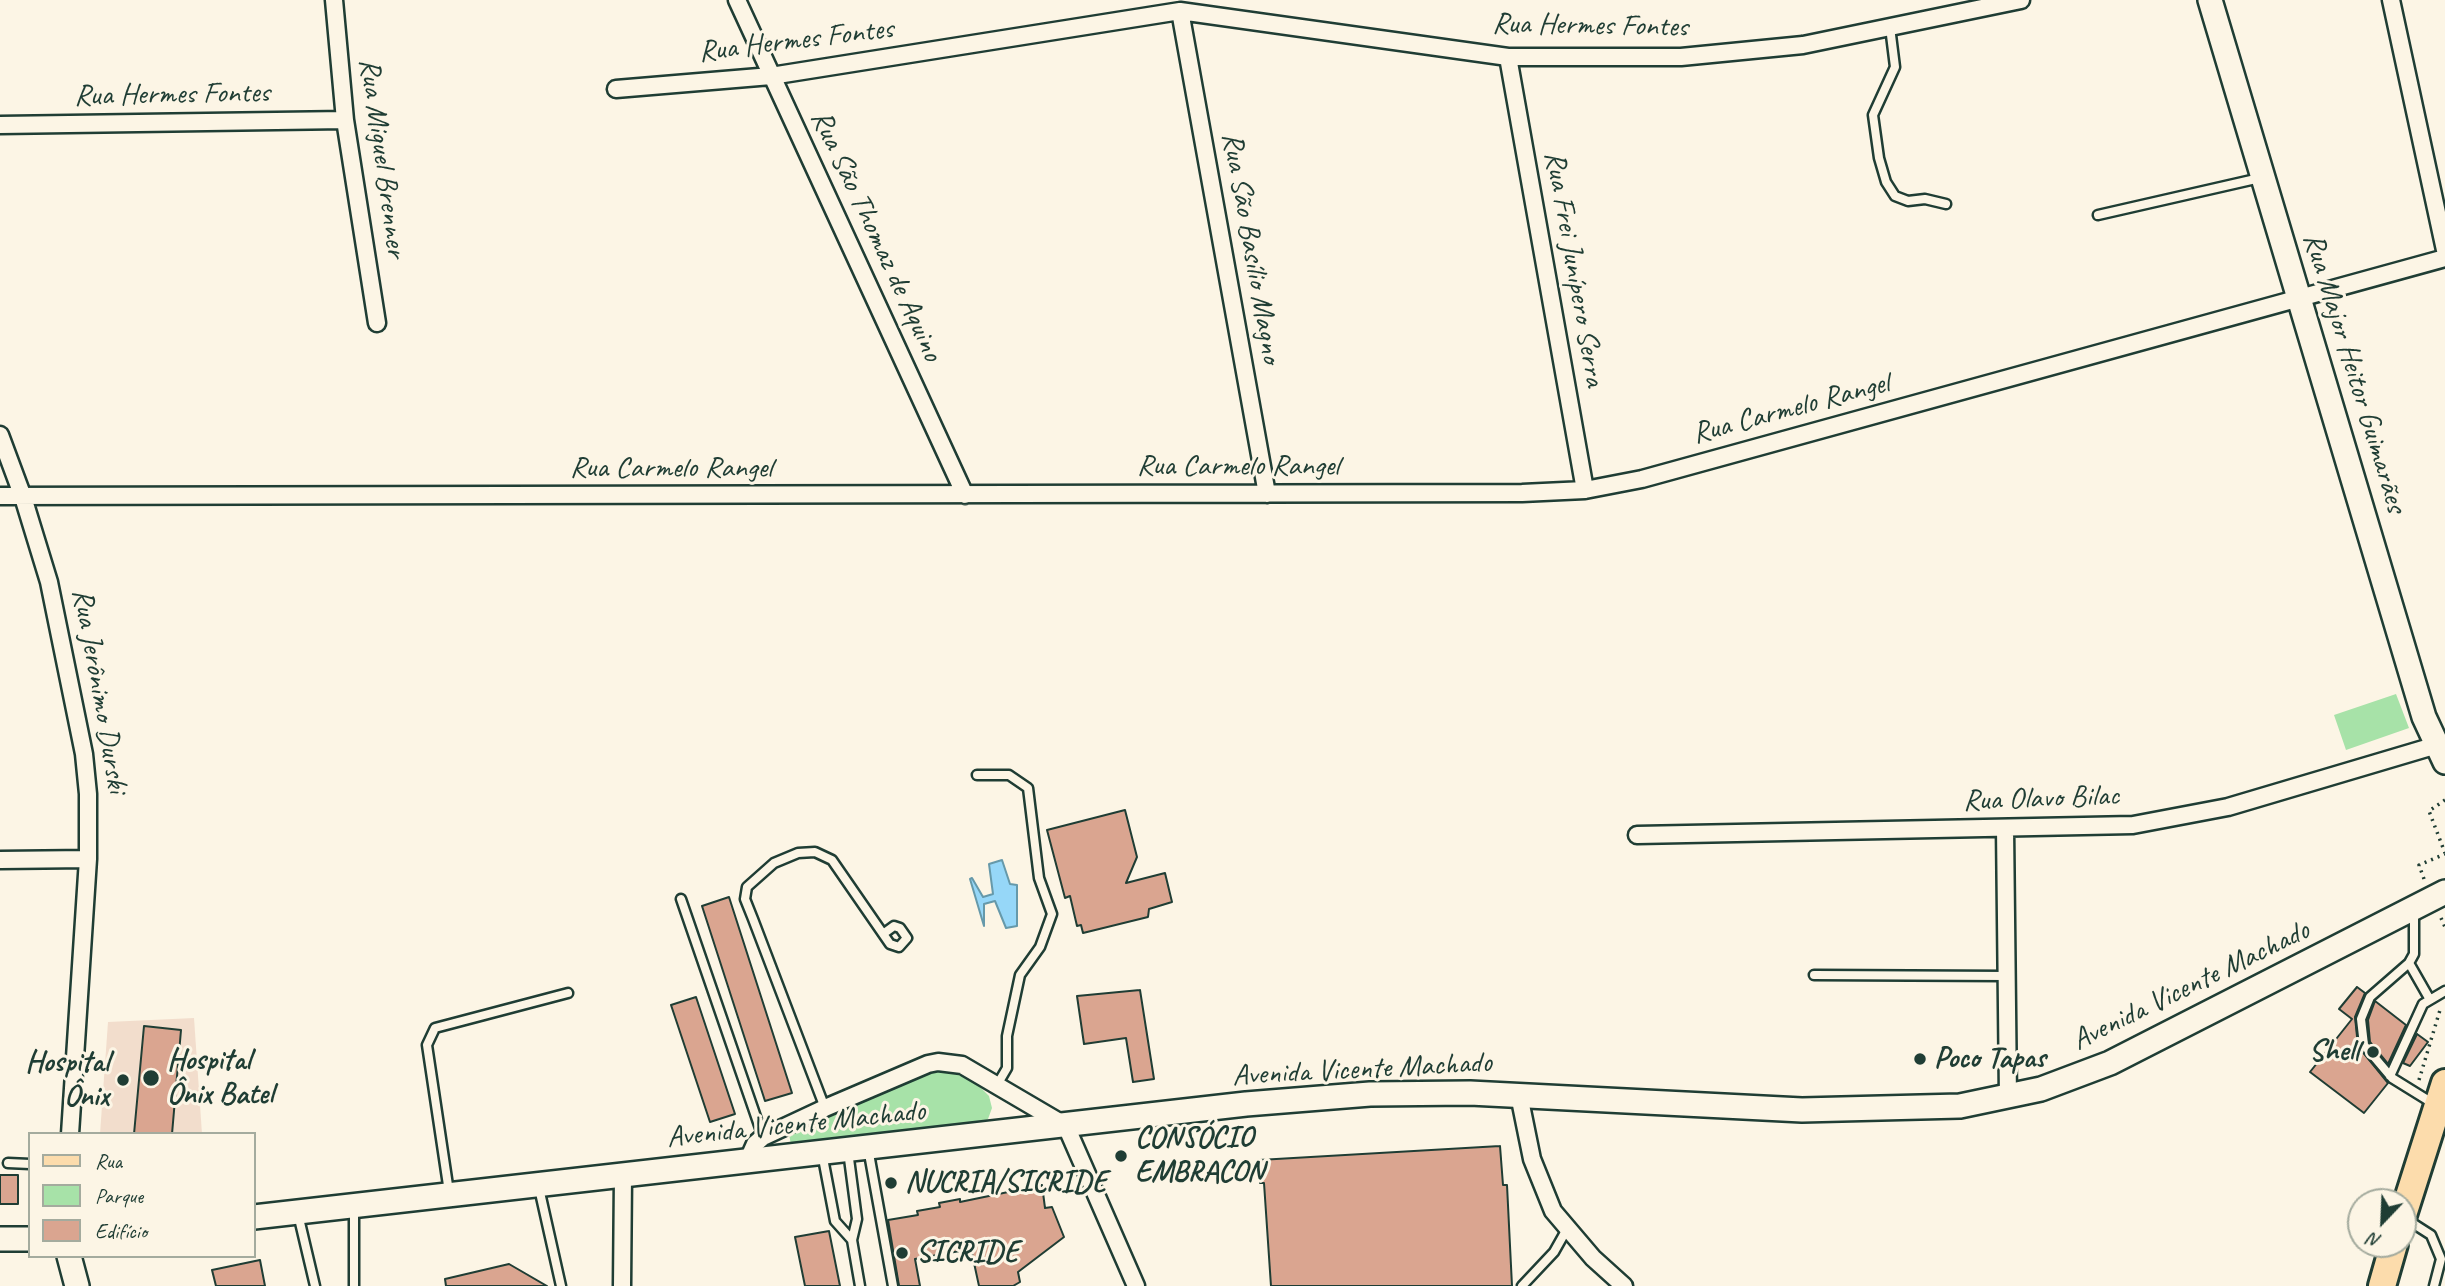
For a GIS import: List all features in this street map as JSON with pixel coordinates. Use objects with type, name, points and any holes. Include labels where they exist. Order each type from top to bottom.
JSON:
[{"type":"main road","points":[[2412,1188],[2441,1094]]},
{"type":"main road","points":[[2417,1190],[2445,1138]]},
{"type":"main road","points":[[2382,1286],[2390,1258]]},
{"type":"street","name":"Rua Miguel Brenner","points":[[334,0],[345,120],[377,323]]},
{"type":"street","name":"Rua São Thomaz de Aquino","points":[[737,0],[965,495]]},
{"type":"street","name":"Rua Hermes Fontes","points":[[616,89],[771,76],[1180,12],[1508,57],[1681,57],[1803,45],[2021,0]]},
{"type":"street","name":"Rua Major Heitor Guimarães","points":[[2210,0],[2424,716],[2441,754]]},
{"type":"street","points":[[2391,0],[2445,250]]},
{"type":"street","name":"Rua São Basílio Magno","points":[[1180,12],[1267,494]]},
{"type":"street","name":"Rua Frei Junípero Serra","points":[[1508,57],[1586,490]]},
{"type":"street","name":"Rua Hermes Fontes","points":[[0,125],[345,120]]},
{"type":"street","name":"Rua Carmelo Rangel","points":[[0,496],[1267,494],[1586,490],[1642,479],[2445,258]]},
{"type":"street","name":"Rua Jerônimo Durski","points":[[0,435],[23,497],[49,582],[74,691],[88,794],[88,859],[70,1132]]},
{"type":"street","name":"Rua Olavo Bilac","points":[[1637,835],[2133,825],[2179,818],[2441,754]]},
{"type":"street","points":[[2005,828],[2008,1098]]},
{"type":"street","points":[[0,860],[88,859]]},
{"type":"street","name":"Avenida Vicente Machado","points":[[256,1217],[1317,1098],[1418,1093],[1864,1111],[1960,1107],[2008,1098],[2110,1063],[2434,901]]},
{"type":"street","points":[[747,1162],[755,1144],[763,1138],[825,1108],[938,1062],[962,1065],[1066,1126],[1136,1286]]},
{"type":"street","points":[[1518,1095],[1541,1186],[1567,1229],[1593,1258],[1624,1286]]},
{"type":"street","points":[[622,1286],[623,1176]]},
{"type":"street","points":[[0,1239],[28,1239]]},
{"type":"street","points":[[70,1258],[77,1286]]},
{"type":"lane","points":[[1890,27],[1895,66],[1873,116],[1879,158],[1886,182],[1895,196],[1908,201],[1946,204]]},
{"type":"lane","points":[[2098,215],[2263,177]]},
{"type":"lane","points":[[977,775],[1009,775],[1028,788],[1039,878],[1052,914],[1040,947],[1020,975],[1007,1036],[1007,1068],[997,1085]]},
{"type":"lane","points":[[825,1108],[749,909],[747,887],[774,863],[798,853],[815,852],[832,860],[883,934]]},
{"type":"lane","points":[[681,899],[763,1138]]},
{"type":"lane","points":[[2434,901],[2409,964],[2370,997],[2361,1019],[2364,1045],[2390,1076],[2441,1094]]},
{"type":"lane","points":[[2409,964],[2429,998]]},
{"type":"lane","points":[[1814,975],[2007,976]]},
{"type":"lane","points":[[2390,1076],[2410,1027],[2429,998],[2445,991]]},
{"type":"lane","points":[[450,1195],[427,1045],[435,1028],[568,993]]},
{"type":"lane","points":[[858,1149],[857,1219],[852,1240],[860,1286]]},
{"type":"lane","points":[[858,1149],[893,1286]]},
{"type":"lane","points":[[822,1153],[835,1221],[852,1240]]},
{"type":"lane","points":[[8,1163],[28,1164]]},
{"type":"lane","points":[[539,1185],[561,1286]]},
{"type":"lane","points":[[354,1206],[354,1286]]},
{"type":"lane","points":[[298,1212],[315,1286]]},
{"type":"lane","points":[[2417,1226],[2431,1235],[2441,1259],[2434,1286]]},
{"type":"lane","points":[[1522,1286],[1554,1252],[1567,1229]]},
{"type":"path","points":[[2445,800],[2429,811],[2445,853]]},
{"type":"shaded area","name":"Hospital Ônix Batel","points":[[194,1018],[202,1132],[100,1132],[108,1022]]},
{"type":"green space","points":[[2396,694],[2409,728],[2346,750],[2334,715]]},
{"type":"green space","points":[[937,1069],[962,1075],[981,1088],[989,1096],[992,1108],[988,1119],[979,1125],[791,1145],[789,1134],[796,1130]]},
{"type":"water","points":[[1002,860],[1010,884],[1017,885],[1017,926],[1006,928],[995,901],[984,904],[984,926],[970,879],[972,878],[983,897],[993,894],[989,864]]},
{"type":"building","points":[[1125,810],[1137,857],[1126,883],[1165,873],[1172,902],[1149,909],[1148,917],[1083,933],[1081,925],[1077,926],[1070,896],[1065,898],[1047,830]]},
{"type":"building","points":[[729,897],[792,1093],[765,1101],[702,906]]},
{"type":"building","points":[[2357,987],[2365,993],[2355,1017],[2358,1046],[2388,1083],[2364,1113],[2310,1072],[2352,1019],[2339,1009]]},
{"type":"building","points":[[1140,990],[1154,1079],[1133,1082],[1126,1038],[1084,1044],[1077,996]]},
{"type":"building","points":[[696,997],[735,1114],[710,1122],[671,1005]]},
{"type":"building","points":[[2375,1001],[2406,1025],[2388,1064],[2370,1042],[2368,1020]]},
{"type":"building","points":[[144,1026],[181,1030],[172,1132],[134,1132]]},
{"type":"building","points":[[2417,1034],[2428,1042],[2410,1066],[2403,1063]]},
{"type":"building","points":[[1500,1146],[1503,1185],[1507,1185],[1512,1286],[1271,1286],[1264,1183],[1260,1183],[1259,1160]]},
{"type":"building","points":[[0,1175],[18,1175],[18,1204],[0,1204]]},
{"type":"building","points":[[1042,1185],[1045,1208],[1052,1207],[1064,1237],[1018,1272],[1020,1282],[1013,1286],[979,1286],[971,1249],[915,1259],[920,1286],[899,1286],[888,1220],[918,1215],[917,1211],[940,1207],[939,1203],[960,1199],[960,1202]]},
{"type":"building","points":[[829,1231],[840,1286],[805,1286],[795,1237]]},
{"type":"building","points":[[260,1260],[265,1286],[216,1286],[212,1270]]},
{"type":"building","points":[[509,1264],[547,1286],[446,1286],[445,1279]]},
{"type":"place","name":"Shell","points":[[2373,1052]]},
{"type":"place","name":"Poco Tapas","points":[[1920,1059]]},
{"type":"place","name":"Hospital Ônix Batel","points":[[151,1078]]},
{"type":"place","name":"Hospital Ônix","points":[[123,1080]]},
{"type":"place","name":"CONSÓCIO EMBRACON","points":[[1121,1156]]},
{"type":"place","name":"NUCRIA/SICRIDE","points":[[891,1183]]},
{"type":"place","name":"SICRIDE","points":[[902,1253]]}]
